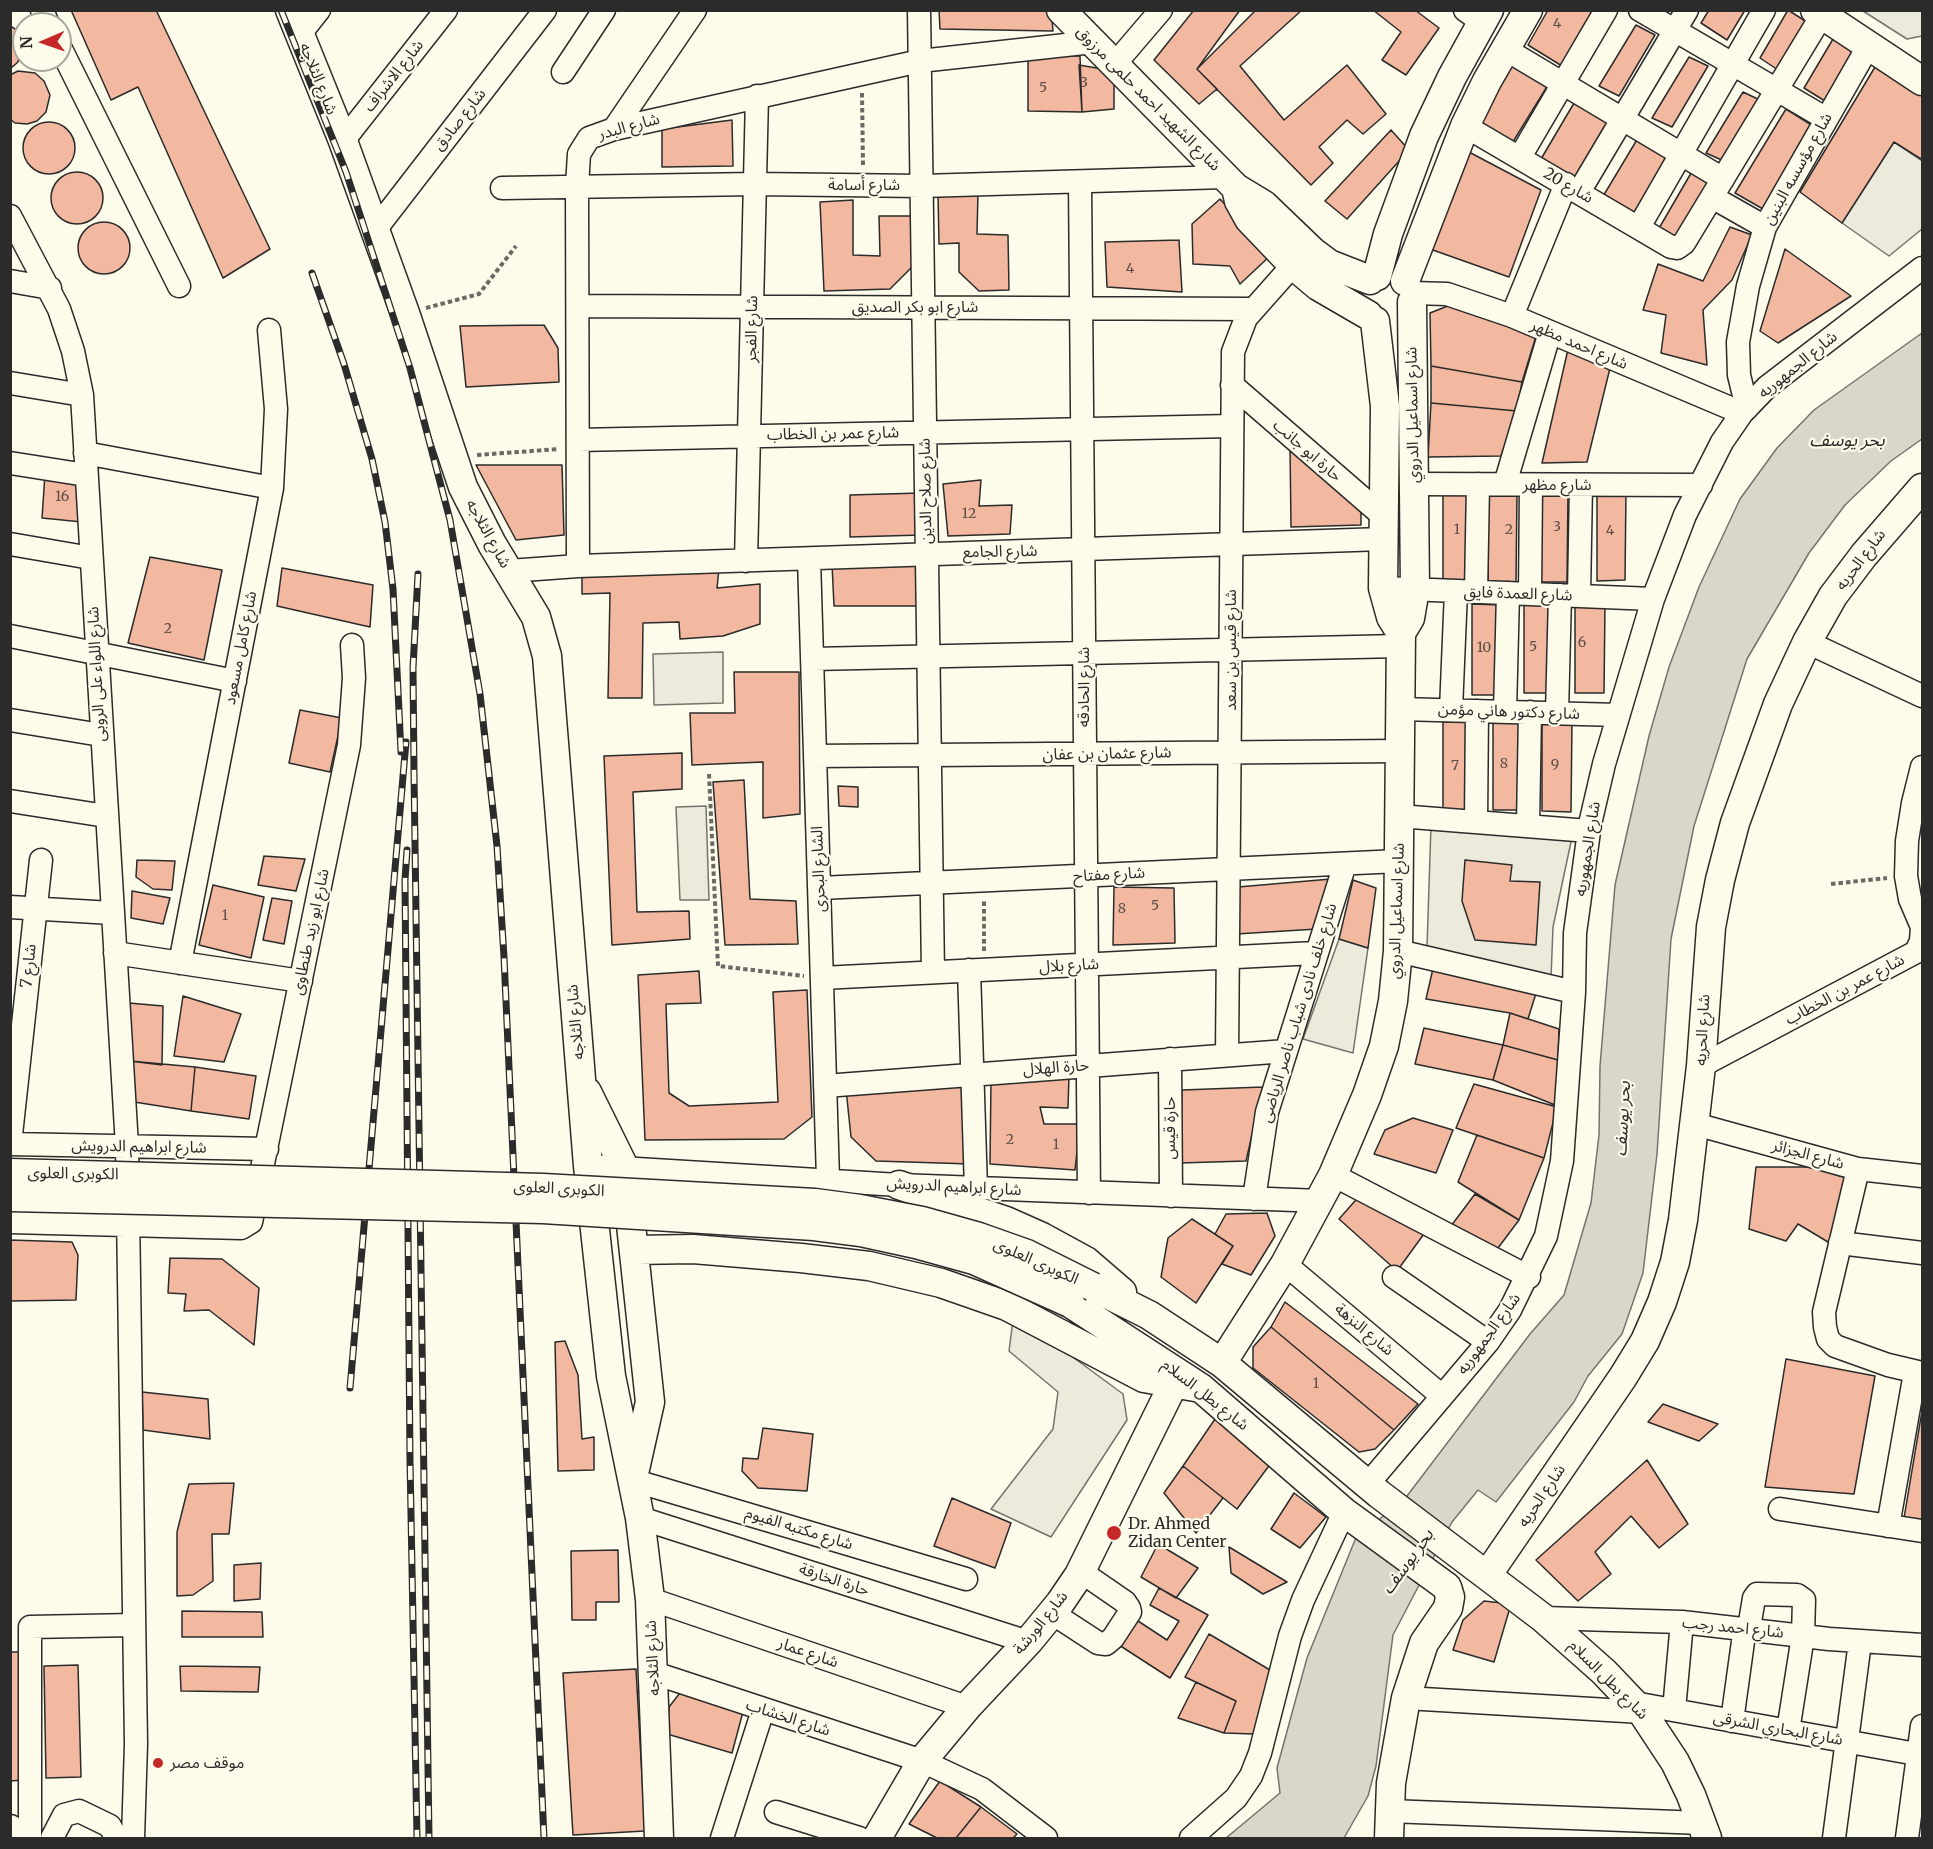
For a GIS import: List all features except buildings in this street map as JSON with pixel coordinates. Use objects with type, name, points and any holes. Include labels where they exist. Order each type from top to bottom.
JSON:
[{"type":"main road","name":"شارع الشهيد احمد حلمى مرزوق","points":[[1061,10],[1231,183],[1256,198],[1321,258],[1348,273],[1373,278]]},
{"type":"main road","name":"شارع اسماعيل الدروي","points":[[1400,640],[1410,618],[1415,589],[1410,292],[1465,126],[1528,10]]},
{"type":"main road","points":[[1818,13],[1923,81]]},
{"type":"main road","points":[[1373,278],[1392,274],[1410,292],[1409,311],[1394,323],[1372,318],[1364,308],[1363,293],[1373,278],[1424,136],[1479,14]]},
{"type":"main road","name":"شارع الثلاجه","points":[[295,22],[343,141],[405,313],[452,456],[476,516],[536,617],[547,656],[588,1166],[611,1376],[640,1518],[650,1599],[659,1839]]},
{"type":"main road","name":"شارع الشهيد احمد حلمى مرزوق","points":[[1231,183],[1249,219],[1293,266],[1326,291],[1372,318]]},
{"type":"main road","name":"شارع اسماعيل الدروي","points":[[1222,1363],[1285,1264],[1334,1175],[1367,1095],[1384,1046],[1398,951],[1400,640],[1383,588],[1385,406],[1372,318]]},
{"type":"main road","name":"شارع الحريه","points":[[1488,1574],[1623,1377],[1649,1331],[1675,1262],[1695,1124],[1710,937],[1720,880],[1755,763],[1778,704],[1807,642],[1833,596],[1864,555],[1923,488]]},
{"type":"main road","name":"شارع الثلاجه","points":[[580,1078],[625,1169],[650,1402],[632,1480]]},
{"type":"main road","name":"الكوبرى العلوى","points":[[10,1173],[543,1188],[815,1203],[922,1221],[1027,1254],[1082,1295]]},
{"type":"main road","points":[[899,1185],[1006,1221],[1042,1237],[1086,1261],[1149,1315]]},
{"type":"main road","name":"الكوبرى العلوى","points":[[10,1197],[543,1209],[814,1226],[861,1232],[974,1260],[1082,1295]]},
{"type":"main road","points":[[635,1250],[703,1250],[801,1258],[869,1266],[941,1282],[1007,1306],[1067,1336],[1130,1372],[1187,1386]]},
{"type":"main road","name":"شارع بطل السلام","points":[[1082,1295],[1149,1315],[1222,1363],[1374,1489],[1543,1618],[1605,1672],[1638,1707],[1675,1762],[1704,1831]]},
{"type":"main road","name":"شارع بطل السلام","points":[[1082,1295],[1187,1386],[1351,1517],[1447,1587],[1450,1597],[1448,1608],[1424,1643],[1406,1698]]},
{"type":"main road","name":"شارع الورشة","points":[[877,1839],[922,1761],[966,1707],[1028,1642],[1052,1613],[1080,1571],[1187,1386]]},
{"type":"main road","points":[[1389,1825],[1391,1783],[1406,1698]]},
{"type":"main road","points":[[10,1829],[22,1839]]},
{"type":"street","points":[[295,22],[319,10]]},
{"type":"street","name":"شارع الاشراف","points":[[343,141],[446,10]]},
{"type":"street","name":"شارع صادق","points":[[375,230],[545,10]]},
{"type":"street","points":[[562,72],[604,10]]},
{"type":"street","points":[[615,129],[695,10]]},
{"type":"street","name":"شارع صلاح الدين","points":[[919,10],[933,972]]},
{"type":"street","points":[[1114,65],[1161,10]]},
{"type":"street","points":[[1520,157],[1606,10]]},
{"type":"street","points":[[1640,10],[1825,118]]},
{"type":"street","points":[[1512,316],[1572,188],[1622,120],[1687,10]]},
{"type":"street","points":[[1639,227],[1764,10]]},
{"type":"street","points":[[1717,188],[1777,90],[1818,13]]},
{"type":"street","name":"شارع البدر","points":[[579,566],[578,186],[579,154],[583,144],[597,134],[615,129],[920,61],[1093,42]]},
{"type":"street","name":"شارع مؤسسه البنين","points":[[1745,411],[1739,375],[1738,342],[1748,286],[1765,227],[1825,118],[1869,45]]},
{"type":"street","points":[[1505,49],[1681,154],[1717,188],[1765,227]]},
{"type":"street","points":[[72,71],[179,286]]},
{"type":"street","name":"شارع الفجر","points":[[746,561],[757,96]]},
{"type":"street","name":"شارع 20","points":[[1465,126],[1671,247],[1677,248],[1684,243],[1717,188]]},
{"type":"street","name":"شارع أسامة","points":[[502,188],[755,184],[922,186],[1080,182],[1231,183]]},
{"type":"street","name":"شارع الحادقه","points":[[1080,182],[1089,1193]]},
{"type":"street","name":"شارع اللواء على الروبى","points":[[10,216],[50,288],[70,340],[82,395],[127,1146],[136,1744],[133,1839]]},
{"type":"street","name":"شارع قيس بن سعد","points":[[1227,1055],[1232,385],[1236,340],[1252,309],[1293,266]]},
{"type":"street","name":"شارع الجمهوريه","points":[[1374,1489],[1442,1396],[1488,1342],[1510,1310],[1546,1236],[1562,1161],[1574,992],[1575,933],[1589,831],[1604,764],[1653,599],[1685,515],[1722,442],[1745,411],[1767,387],[1923,268]]},
{"type":"street","points":[[10,281],[50,288]]},
{"type":"street","name":"شارع احمد مظهر","points":[[1410,292],[1447,294],[1512,316],[1745,411]]},
{"type":"street","name":"شارع ابو بكر الصديق","points":[[578,306],[1252,309]]},
{"type":"street","name":"شارع كامل مسعود","points":[[180,963],[272,488],[276,409],[269,330]]},
{"type":"street","points":[[1505,484],[1550,332]]},
{"type":"street","points":[[10,383],[82,395]]},
{"type":"street","name":"حارة ابو جانب","points":[[1232,385],[1383,527]]},
{"type":"street","name":"شارع عمر بن الخطاب","points":[[578,444],[749,436],[1231,426]]},
{"type":"street","points":[[85,453],[272,488]]},
{"type":"street","points":[[10,463],[86,475]]},
{"type":"street","name":"شارع مظهر","points":[[1414,484],[1701,485]]},
{"type":"street","points":[[1450,710],[1478,484]]},
{"type":"street","points":[[1530,594],[1531,485]]},
{"type":"street","points":[[1557,713],[1581,485]]},
{"type":"street","name":"شارع الجامع","points":[[509,571],[579,566],[1084,551],[1231,544],[1383,527]]},
{"type":"street","points":[[10,544],[91,558]]},
{"type":"street","name":"الشارع البحرى","points":[[809,559],[828,1179]]},
{"type":"street","name":"شارع العمدة فايق","points":[[1383,588],[1653,599]]},
{"type":"street","points":[[1505,712],[1508,593]]},
{"type":"street","points":[[10,636],[235,681]]},
{"type":"street","points":[[813,659],[1231,648],[1400,640]]},
{"type":"street","points":[[1807,642],[1923,696]]},
{"type":"street","name":"شارع ابو زيد طنطاوى","points":[[129,1225],[241,1228],[251,1222],[254,1217],[349,745],[353,690],[352,645]]},
{"type":"street","name":"شارع دكتور هاني مؤمن","points":[[1400,709],[1618,715]]},
{"type":"street","points":[[1476,822],[1477,711]]},
{"type":"street","points":[[1528,826],[1530,712]]},
{"type":"street","points":[[10,720],[101,735]]},
{"type":"street","name":"شارع عثمان بن عفان","points":[[815,756],[1399,751]]},
{"type":"street","name":"شارع عمر بن الخطاب","points":[[1701,1066],[1916,952],[1921,941],[1922,928],[1910,899],[1906,876],[1907,841],[1913,803],[1923,768]]},
{"type":"street","points":[[10,801],[106,816]]},
{"type":"street","points":[[1399,816],[1589,831]]},
{"type":"street","name":"شارع 7","points":[[10,1144],[41,860]]},
{"type":"street","name":"شارع مفتاح","points":[[820,888],[1399,861]]},
{"type":"street","name":"شارع خلف نادى شباب ناصر الرياضى","points":[[1254,1199],[1266,1112],[1345,864]]},
{"type":"street","points":[[10,907],[112,913]]},
{"type":"street","points":[[1398,951],[1574,992]]},
{"type":"street","points":[[115,953],[301,981]]},
{"type":"street","name":"شارع بلال","points":[[822,978],[1315,953]]},
{"type":"street","points":[[976,970],[972,1075],[976,1189]]},
{"type":"street","name":"حارة الهلال","points":[[825,1086],[1286,1050]]},
{"type":"street","name":"حارة قيس","points":[[1170,1059],[1171,1196]]},
{"type":"street","name":"شارع الجزائر","points":[[1695,1124],[1858,1169],[1923,1176]]},
{"type":"street","name":"شارع ابراهيم الدرويش","points":[[10,1144],[267,1149]]},
{"type":"street","name":"شارع ابراهيم الدرويش","points":[[588,1166],[976,1189],[1321,1202]]},
{"type":"street","points":[[1858,1169],[1824,1312],[1828,1339],[1835,1346],[1919,1373],[1888,1526]]},
{"type":"street","points":[[1334,1175],[1528,1277]]},
{"type":"street","points":[[10,1222],[129,1225]]},
{"type":"street","points":[[1840,1243],[1923,1252]]},
{"type":"street","name":"شارع النزهة","points":[[1285,1264],[1442,1396]]},
{"type":"street","points":[[1394,1277],[1488,1342]]},
{"type":"street","name":"شارع مكتبه الفيوم","points":[[632,1480],[966,1579]]},
{"type":"street","points":[[1780,1509],[1923,1532]]},
{"type":"street","points":[[1191,1839],[1236,1798],[1251,1776],[1260,1753],[1290,1636],[1303,1600],[1351,1517]]},
{"type":"street","name":"حارة الخارقة","points":[[640,1518],[1028,1642]]},
{"type":"street","points":[[1052,1613],[1098,1643],[1106,1644],[1113,1638],[1130,1612],[1129,1608],[1125,1602],[1080,1571]]},
{"type":"street","points":[[1732,1721],[1754,1598],[1757,1594],[1764,1592],[1797,1595],[1806,1606],[1788,1731]]},
{"type":"street","name":"شارع عمار","points":[[650,1599],[966,1707]]},
{"type":"street","name":"شارع احمد رجب","points":[[1543,1618],[1682,1622],[1860,1642],[1923,1645]]},
{"type":"street","points":[[1674,1710],[1682,1622]]},
{"type":"street","points":[[30,1839],[30,1627],[134,1624]]},
{"type":"street","points":[[1834,1839],[1860,1642]]},
{"type":"street","name":"شارع الخشاب","points":[[654,1673],[922,1761],[982,1789],[1046,1839]]},
{"type":"street","name":"شارع البحاري الشرقى","points":[[1406,1698],[1674,1710],[1921,1755]]},
{"type":"street","points":[[722,1839],[763,1710]]},
{"type":"street","points":[[1907,1839],[1921,1755],[1923,1726]]},
{"type":"street","points":[[52,1839],[64,1815],[79,1811],[110,1826],[116,1839]]},
{"type":"street","points":[[776,1812],[859,1839]]},
{"type":"street","points":[[1389,1825],[1704,1831]]},
{"type":"path","points":[[862,75],[863,185]]},
{"type":"path","points":[[405,313],[479,294],[516,246]]},
{"type":"path","points":[[452,456],[578,444]]},
{"type":"path","points":[[709,774],[718,966],[822,978]]},
{"type":"path","points":[[1831,884],[1906,876]]},
{"type":"path","points":[[976,970],[984,880]]},
{"type":"shaded area","points":[[1863,11],[1922,11],[1922,36],[1907,39]]},
{"type":"shaded area","points":[[1894,142],[1922,161],[1922,229],[1889,256],[1842,223]]},
{"type":"shaded area","points":[[723,652],[723,703],[654,705],[653,654]]},
{"type":"shaded area","points":[[706,806],[709,900],[680,900],[676,807]]},
{"type":"shaded area","points":[[1431,825],[1572,837],[1553,927],[1551,978],[1427,947]]},
{"type":"shaded area","points":[[1339,939],[1368,948],[1353,1053],[1303,1039]]},
{"type":"shaded area","points":[[1013,1320],[1070,1355],[1123,1394],[1127,1420],[1051,1537],[991,1509],[1053,1429],[1058,1392],[1009,1351]]},
{"type":"water","name":"بحر يوسف","points":[[1922,333],[1922,439],[1891,461],[1845,505],[1809,553],[1747,659],[1694,826],[1671,939],[1657,1154],[1643,1273],[1622,1334],[1588,1376],[1574,1402],[1496,1502],[1478,1490],[1452,1522],[1393,1635],[1376,1766],[1368,1796],[1344,1838],[1226,1838],[1280,1793],[1277,1768],[1307,1658],[1355,1540],[1407,1496],[1530,1334],[1564,1295],[1591,1203],[1599,1135],[1600,1066],[1615,885],[1649,736],[1669,667],[1699,587],[1740,499],[1777,448],[1814,410]]},
{"type":"railway","points":[[281,10],[346,172],[410,368],[450,520],[480,694],[497,846],[504,957],[544,1838]]},
{"type":"railway","points":[[312,273],[344,364],[372,459],[385,522],[393,589],[401,752]]},
{"type":"railway","points":[[418,574],[413,668],[429,1838]]},
{"type":"railway","points":[[350,1388],[406,742]]},
{"type":"railway","points":[[407,850],[405,880],[410,1460],[417,1838]]},
{"type":"place","name":"Dr. Ahmed Zidan Center","points":[[1114,1533]]},
{"type":"place","name":"موقف مصر","points":[[158,1763]]}]
